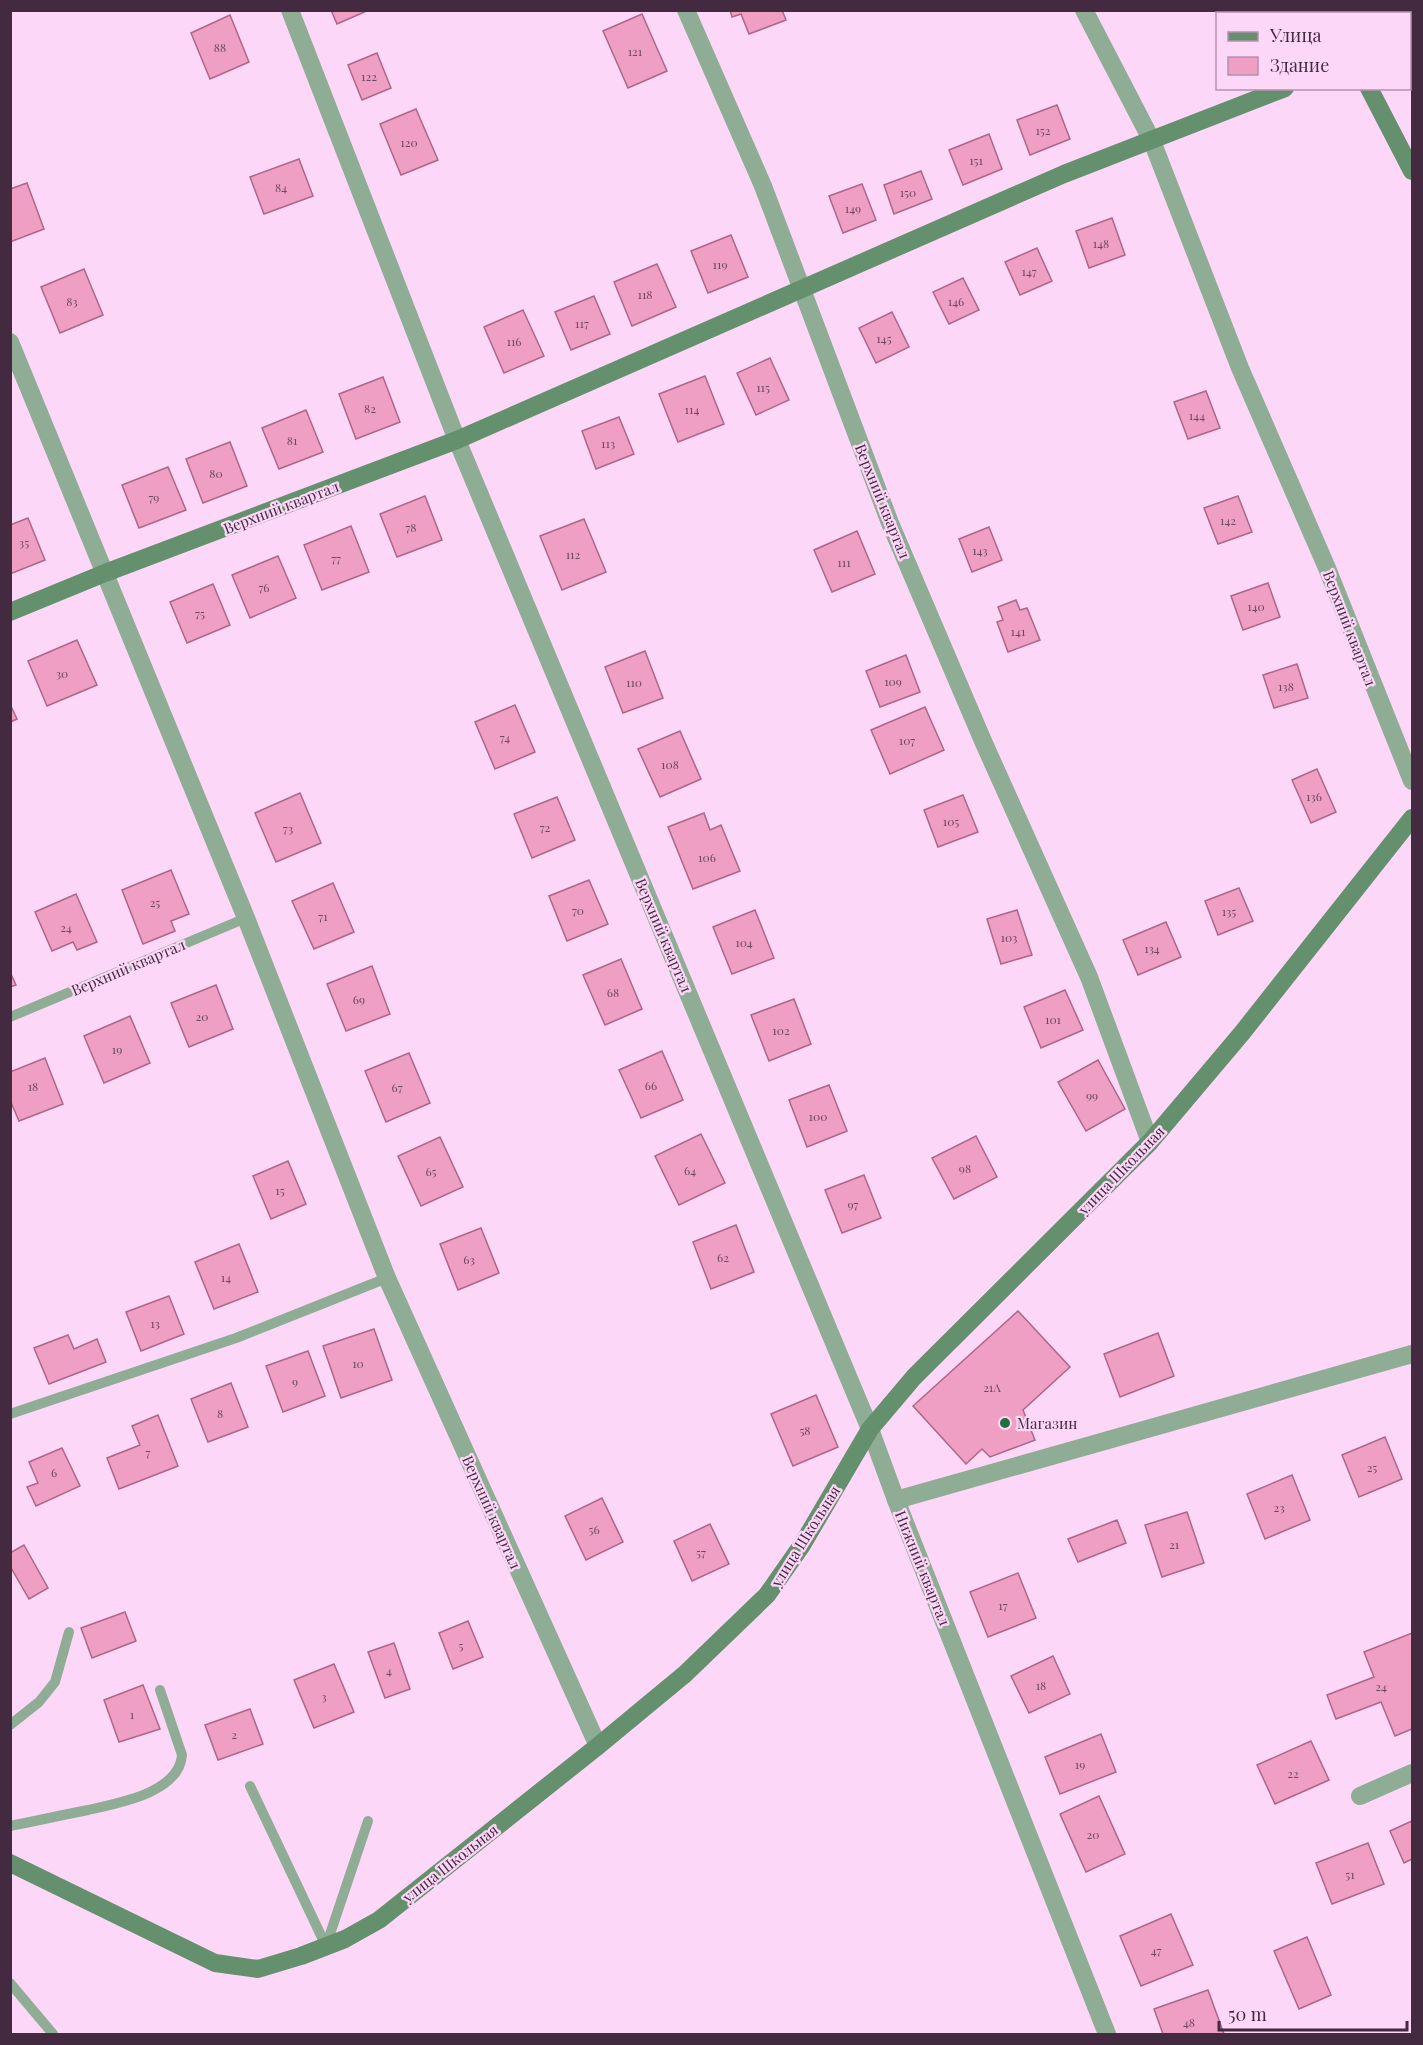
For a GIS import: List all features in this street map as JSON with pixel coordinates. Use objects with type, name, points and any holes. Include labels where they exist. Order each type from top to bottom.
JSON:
[{"type":"street","points":[[290,10],[458,440]]},
{"type":"street","name":"Верхний квартал","points":[[686,10],[763,186],[890,523],[983,741],[1089,977],[1150,1142]]},
{"type":"street","name":"Верхний квартал","points":[[1084,10],[1152,141],[1240,368],[1327,568],[1413,782]]},
{"type":"street","name":"Верхний квартал","points":[[10,612],[105,573],[458,440],[1064,174],[1280,90]]},
{"type":"street","points":[[1370,90],[1413,171]]},
{"type":"street","name":"Верхний квартал","points":[[10,342],[246,918],[387,1278],[598,1746]]},
{"type":"street","name":"Верхний квартал","points":[[458,440],[870,1429],[896,1500]]},
{"type":"street","name":"улица Школьная","points":[[10,1863],[215,1963],[258,1969],[345,1939],[379,1920],[685,1674],[767,1595],[802,1545],[870,1429],[914,1377],[1150,1142],[1242,1033],[1413,818]]},
{"type":"street","name":"Нижний квартал","points":[[1107,2034],[896,1500],[1413,1354]]},
{"type":"street","points":[[1360,1796],[1413,1773]]},
{"type":"lane","name":"Верхний квартал","points":[[10,1017],[246,918]]},
{"type":"lane","points":[[10,1414],[236,1338],[387,1278]]},
{"type":"lane","points":[[10,1725],[39,1702],[55,1682],[69,1632]]},
{"type":"lane","points":[[10,1826],[135,1799],[157,1788],[174,1775],[181,1765],[182,1755],[160,1690]]},
{"type":"lane","points":[[250,1786],[327,1946]]},
{"type":"lane","points":[[327,1946],[368,1821]]},
{"type":"lane","points":[[10,1983],[53,2034]]},
{"type":"building","points":[[331,10],[369,10],[337,24]]},
{"type":"building","points":[[730,10],[782,10],[786,20],[749,34],[741,14],[732,17]]},
{"type":"building","points":[[642,14],[667,71],[628,88],[603,31]]},
{"type":"building","points":[[230,15],[249,62],[210,79],[191,33]]},
{"type":"building","points":[[377,53],[391,88],[362,100],[348,65]]},
{"type":"building","points":[[1057,105],[1070,139],[1030,155],[1017,120]]},
{"type":"building","points":[[416,109],[438,160],[401,175],[380,124]]},
{"type":"building","points":[[989,134],[1002,169],[963,185],[949,150]]},
{"type":"building","points":[[299,159],[313,196],[264,214],[250,177]]},
{"type":"building","points":[[921,171],[932,199],[894,214],[884,185]]},
{"type":"building","points":[[27,183],[44,229],[10,242],[10,189]]},
{"type":"building","points":[[862,184],[876,220],[843,233],[829,196]]},
{"type":"building","points":[[1112,218],[1125,255],[1089,268],[1076,231]]},
{"type":"building","points":[[731,235],[748,277],[708,293],[691,251]]},
{"type":"building","points":[[1037,248],[1052,281],[1020,295],[1005,262]]},
{"type":"building","points":[[657,264],[676,307],[632,326],[614,282]]},
{"type":"building","points":[[84,269],[103,315],[60,333],[41,287]]},
{"type":"building","points":[[963,278],[979,310],[949,324],[933,292]]},
{"type":"building","points":[[594,296],[610,334],[571,350],[555,312]]},
{"type":"building","points":[[523,310],[544,356],[504,373],[484,327]]},
{"type":"building","points":[[892,312],[909,347],[876,363],[859,328]]},
{"type":"building","points":[[770,358],[789,400],[756,415],[737,373]]},
{"type":"building","points":[[705,376],[724,424],[678,442],[659,394]]},
{"type":"building","points":[[383,377],[400,422],[356,439],[339,394]]},
{"type":"building","points":[[1206,391],[1220,428],[1188,439],[1174,402]]},
{"type":"building","points":[[306,410],[323,452],[279,469],[262,428]]},
{"type":"building","points":[[619,417],[634,454],[596,469],[582,431]]},
{"type":"building","points":[[230,442],[247,486],[203,503],[186,459]]},
{"type":"building","points":[[168,467],[186,510],[139,528],[122,485]]},
{"type":"building","points":[[425,496],[442,540],[397,557],[380,514]]},
{"type":"building","points":[[1238,496],[1252,532],[1218,544],[1204,508]]},
{"type":"building","points":[[28,518],[45,560],[10,574],[10,525]]},
{"type":"building","points":[[584,519],[606,572],[562,590],[540,536]]},
{"type":"building","points":[[351,526],[369,572],[322,590],[304,545]]},
{"type":"building","points":[[989,527],[1002,560],[972,572],[959,539]]},
{"type":"building","points":[[857,531],[875,574],[832,592],[814,550]]},
{"type":"building","points":[[278,556],[296,598],[250,618],[232,575]]},
{"type":"building","points":[[1268,583],[1280,617],[1243,630],[1231,596]]},
{"type":"building","points":[[213,584],[230,625],[187,643],[170,602]]},
{"type":"building","points":[[1016,600],[1020,610],[1027,608],[1040,640],[1008,652],[997,622],[1003,620],[998,607]]},
{"type":"building","points":[[77,640],[97,685],[47,706],[28,661]]},
{"type":"building","points":[[645,651],[663,698],[623,713],[605,667]]},
{"type":"building","points":[[906,655],[920,692],[880,707],[866,671]]},
{"type":"building","points":[[1297,664],[1308,698],[1274,708],[1263,675]]},
{"type":"building","points":[[10,704],[17,719],[10,722]]},
{"type":"building","points":[[515,705],[535,752],[495,769],[475,722]]},
{"type":"building","points":[[925,707],[944,750],[890,774],[871,730]]},
{"type":"building","points":[[680,731],[701,779],[660,797],[638,749]]},
{"type":"building","points":[[1317,769],[1336,812],[1311,823],[1292,780]]},
{"type":"building","points":[[300,793],[321,843],[276,862],[255,813]]},
{"type":"building","points":[[963,795],[978,832],[938,847],[924,810]]},
{"type":"building","points":[[557,797],[575,840],[532,858],[514,814]]},
{"type":"building","points":[[704,813],[710,830],[721,825],[740,871],[693,889],[668,827]]},
{"type":"building","points":[[171,870],[189,914],[171,921],[175,931],[143,944],[122,890]]},
{"type":"building","points":[[589,880],[608,924],[567,941],[549,896]]},
{"type":"building","points":[[333,883],[354,932],[314,949],[292,901]]},
{"type":"building","points":[[1239,888],[1253,921],[1218,935],[1205,901]]},
{"type":"building","points":[[76,894],[97,942],[77,950],[73,942],[52,951],[35,912]]},
{"type":"building","points":[[755,910],[774,958],[732,974],[713,927]]},
{"type":"building","points":[[1017,910],[1032,955],[1001,964],[987,919]]},
{"type":"building","points":[[1166,922],[1181,957],[1138,975],[1123,940]]},
{"type":"building","points":[[621,959],[642,1009],[605,1025],[583,975]]},
{"type":"building","points":[[372,966],[390,1014],[346,1031],[327,984]]},
{"type":"building","points":[[10,972],[16,985],[10,987]]},
{"type":"building","points":[[216,985],[233,1029],[189,1047],[171,1003]]},
{"type":"building","points":[[1065,990],[1083,1030],[1041,1048],[1024,1007]]},
{"type":"building","points":[[794,999],[811,1044],[769,1061],[751,1015]]},
{"type":"building","points":[[130,1016],[150,1063],[104,1083],[84,1036]]},
{"type":"building","points":[[662,1051],[683,1100],[641,1118],[619,1070]]},
{"type":"building","points":[[409,1053],[430,1103],[386,1122],[365,1071]]},
{"type":"building","points":[[45,1058],[63,1104],[19,1121],[10,1100],[10,1072]]},
{"type":"building","points":[[1098,1060],[1125,1109],[1086,1131],[1058,1082]]},
{"type":"building","points":[[829,1085],[847,1131],[807,1147],[789,1100]]},
{"type":"building","points":[[701,1134],[725,1183],[679,1205],[655,1156]]},
{"type":"building","points":[[976,1136],[997,1177],[954,1199],[932,1158]]},
{"type":"building","points":[[440,1137],[463,1187],[421,1206],[398,1156]]},
{"type":"building","points":[[288,1161],[306,1204],[271,1219],[253,1176]]},
{"type":"building","points":[[864,1175],[881,1218],[842,1233],[825,1190]]},
{"type":"building","points":[[736,1225],[754,1272],[711,1289],[693,1242]]},
{"type":"building","points":[[481,1228],[499,1273],[458,1290],[440,1244]]},
{"type":"building","points":[[239,1244],[258,1292],[214,1309],[195,1262]]},
{"type":"building","points":[[169,1296],[184,1334],[141,1351],[126,1312]]},
{"type":"building","points":[[1018,1311],[1070,1367],[1023,1410],[1035,1440],[990,1457],[982,1449],[966,1464],[913,1406]]},
{"type":"building","points":[[374,1329],[392,1380],[341,1398],[323,1346]]},
{"type":"building","points":[[1158,1333],[1174,1376],[1120,1397],[1104,1354]]},
{"type":"building","points":[[68,1335],[74,1349],[97,1339],[106,1362],[49,1384],[34,1348]]},
{"type":"building","points":[[308,1351],[325,1396],[283,1412],[266,1366]]},
{"type":"building","points":[[231,1383],[248,1427],[208,1442],[191,1399]]},
{"type":"building","points":[[816,1395],[838,1447],[793,1466],[771,1414]]},
{"type":"building","points":[[158,1415],[178,1466],[119,1489],[107,1458],[140,1445],[132,1426]]},
{"type":"building","points":[[1385,1437],[1402,1479],[1359,1497],[1342,1455]]},
{"type":"building","points":[[62,1448],[80,1486],[36,1506],[27,1487],[38,1483],[29,1462]]},
{"type":"building","points":[[1292,1475],[1310,1520],[1265,1539],[1247,1494]]},
{"type":"building","points":[[602,1498],[623,1542],[586,1560],[565,1516]]},
{"type":"building","points":[[1187,1512],[1204,1563],[1162,1577],[1145,1525]]},
{"type":"building","points":[[1117,1520],[1126,1543],[1078,1562],[1068,1539]]},
{"type":"building","points":[[710,1524],[729,1564],[692,1581],[674,1541]]},
{"type":"building","points":[[24,1545],[48,1588],[29,1599],[10,1566],[10,1553]]},
{"type":"building","points":[[1018,1573],[1036,1618],[988,1637],[970,1592]]},
{"type":"building","points":[[125,1612],[136,1641],[92,1658],[81,1628]]},
{"type":"building","points":[[468,1621],[483,1657],[453,1669],[439,1633]]},
{"type":"building","points":[[1412,1633],[1412,1729],[1395,1736],[1381,1702],[1336,1719],[1327,1695],[1374,1677],[1364,1652]]},
{"type":"building","points":[[394,1643],[410,1689],[385,1698],[368,1652]]},
{"type":"building","points":[[1053,1656],[1070,1694],[1029,1713],[1011,1676]]},
{"type":"building","points":[[334,1664],[354,1712],[314,1728],[294,1680]]},
{"type":"building","points":[[143,1685],[160,1729],[119,1742],[104,1700]]},
{"type":"building","points":[[250,1709],[263,1744],[218,1760],[205,1725]]},
{"type":"building","points":[[1101,1734],[1116,1772],[1060,1794],[1045,1757]]},
{"type":"building","points":[[1311,1741],[1329,1780],[1275,1804],[1257,1765]]},
{"type":"building","points":[[1099,1796],[1125,1854],[1086,1872],[1060,1814]]},
{"type":"building","points":[[1412,1821],[1412,1859],[1404,1863],[1390,1831]]},
{"type":"building","points":[[1368,1843],[1384,1884],[1332,1904],[1316,1863]]},
{"type":"building","points":[[1171,1914],[1193,1965],[1141,1986],[1120,1936]]},
{"type":"building","points":[[1307,1937],[1331,1995],[1299,2009],[1274,1951]]},
{"type":"building","points":[[1208,1990],[1224,2034],[1163,2034],[1154,2009]]},
{"type":"place","name":"Магазин","points":[[1005,1423]]}]
